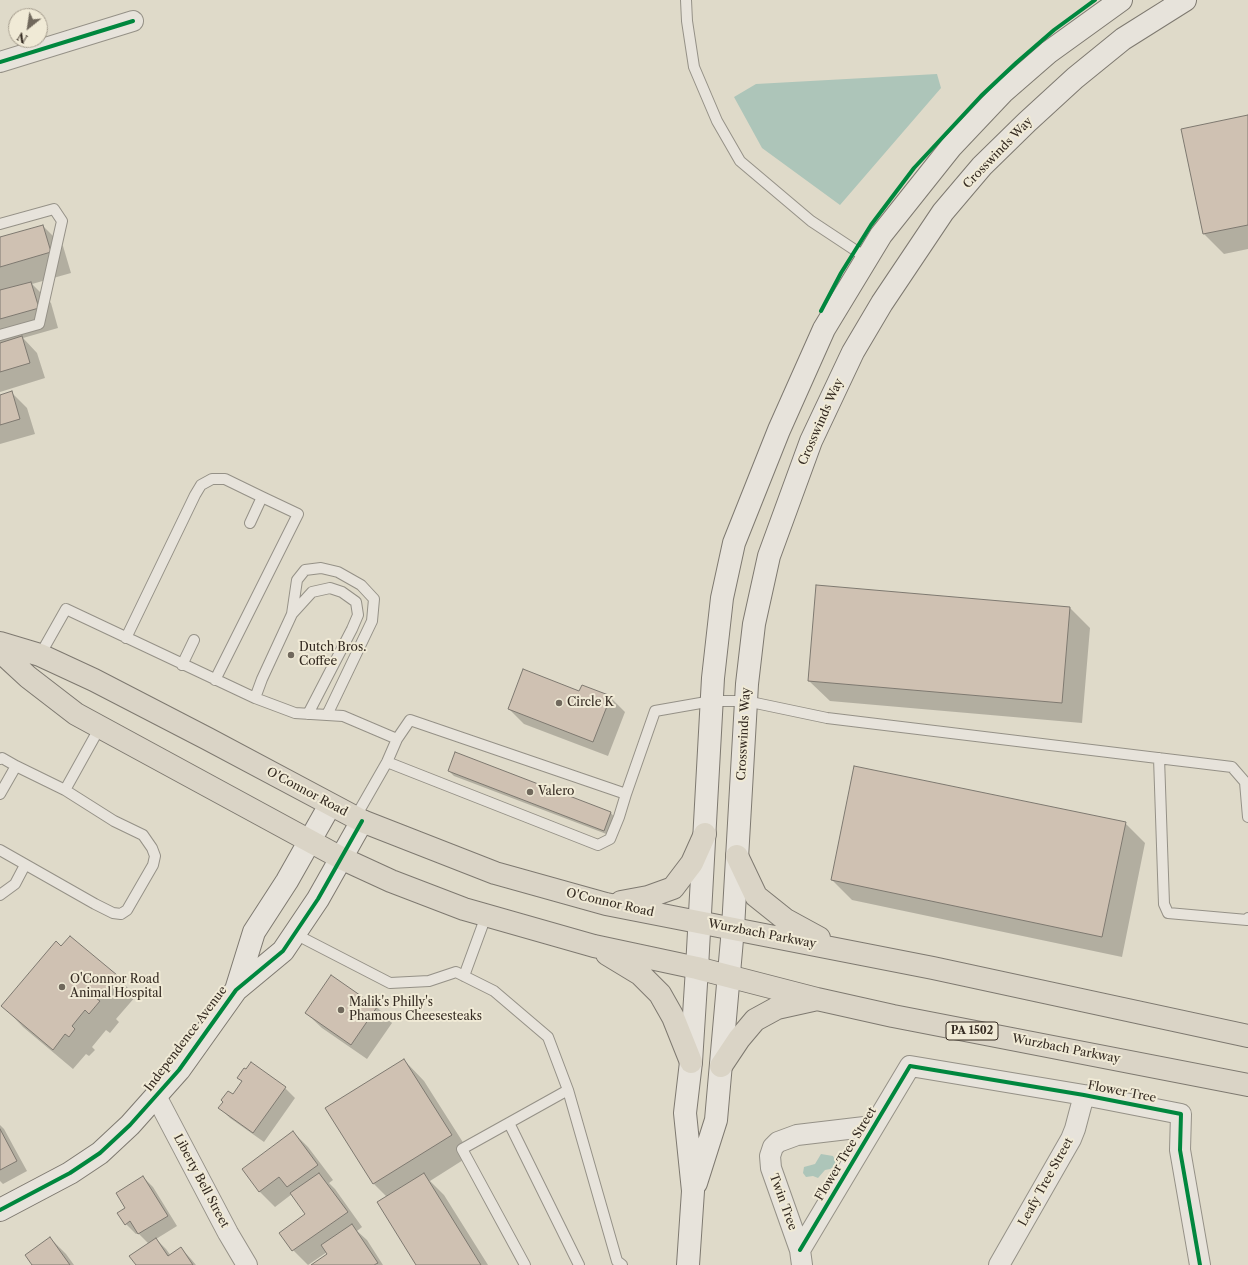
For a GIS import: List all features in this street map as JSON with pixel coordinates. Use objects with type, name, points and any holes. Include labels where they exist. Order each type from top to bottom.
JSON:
[{"type":"highway","name":"O'Connor Road","points":[[0,643],[40,655],[94,680],[359,819],[495,873],[606,904],[699,921]]},
{"type":"highway","points":[[0,651],[34,682],[76,714],[341,858],[391,881],[486,916],[594,946],[697,968]]},
{"type":"highway","points":[[606,904],[648,898],[672,888],[692,863],[705,834]]},
{"type":"highway","points":[[737,856],[756,896],[786,920],[838,949]]},
{"type":"highway","name":"Wurzbach Parkway","points":[[699,921],[1248,1036]]},
{"type":"highway","points":[[594,946],[640,974],[660,994],[673,1017],[691,1062]]},
{"type":"highway","name":"Wurzbach Parkway","points":[[697,968],[817,999],[893,1016],[1248,1085]]},
{"type":"highway","points":[[721,1066],[755,1020],[777,1008],[817,999]]},
{"type":"main road","points":[[688,1265],[693,1191],[685,1113],[691,1062],[713,678],[722,598],[734,543],[779,430],[824,329],[881,235],[951,147],[1003,92],[1049,52],[1121,0]]},
{"type":"main road","name":"Crosswinds Way","points":[[728,976],[733,928],[746,701],[754,624],[769,556],[811,441],[837,385],[860,339],[920,245],[943,212],[982,166],[1027,122],[1081,73],[1123,39],[1186,0]]},
{"type":"main road","points":[[806,370],[837,385]]},
{"type":"main road","name":"Independence Avenue","points":[[236,990],[254,932],[287,881],[330,805]]},
{"type":"main road","name":"Independence Avenue","points":[[0,1210],[70,1173],[100,1152],[130,1125],[179,1070],[236,990],[283,951],[318,899],[341,858],[359,819]]},
{"type":"main road","points":[[693,1191],[716,1120],[728,976]]},
{"type":"street","points":[[0,62],[133,21]]},
{"type":"street","name":"Flower Tree","points":[[909,1068],[910,1066],[1084,1095],[1181,1114],[1180,1150],[1200,1265]]},
{"type":"street","name":"Flower Tree Street","points":[[801,1257],[873,1126],[909,1068]]},
{"type":"street","name":"Leafy Tree Street","points":[[999,1265],[1071,1140],[1084,1095]]},
{"type":"street","name":"Liberty Bell Street","points":[[156,1096],[228,1233],[247,1265]]},
{"type":"street","name":"Twin Tree","points":[[801,1257],[771,1168],[770,1156],[773,1148],[778,1142],[797,1135],[873,1126]]},
{"type":"lane","points":[[686,0],[687,22],[694,67],[716,121],[740,161],[811,221],[867,258]]},
{"type":"lane","points":[[0,224],[54,209],[62,221],[39,324],[0,335]]},
{"type":"lane","points":[[126,638],[201,485],[212,479],[226,479],[262,496],[298,514],[214,680]]},
{"type":"lane","points":[[250,523],[262,496]]},
{"type":"lane","points":[[255,698],[262,679],[292,614],[297,580],[305,570],[321,568],[338,572],[362,585],[374,600],[372,621],[328,715]]},
{"type":"lane","points":[[292,614],[312,592],[330,588],[342,592],[356,602],[358,615],[308,714]]},
{"type":"lane","points":[[40,655],[66,609],[182,665],[255,698],[295,713],[342,716],[397,739]]},
{"type":"lane","points":[[182,665],[194,640]]},
{"type":"lane","points":[[387,762],[598,845],[610,838],[619,817],[656,711],[712,701],[746,701],[827,718],[1232,767],[1245,782],[1248,817]]},
{"type":"lane","points":[[359,819],[397,739],[410,720],[626,794]]},
{"type":"lane","points":[[65,790],[100,727]]},
{"type":"lane","points":[[0,759],[2,758],[65,790],[142,835],[152,848],[155,856],[153,865],[127,910],[121,914],[113,913],[95,904],[0,850]]},
{"type":"lane","points":[[1159,758],[1164,904],[1168,913],[1247,920],[1248,918]]},
{"type":"lane","points":[[0,794],[16,766]]},
{"type":"lane","points":[[0,895],[14,884],[25,865]]},
{"type":"lane","points":[[464,976],[486,916]]},
{"type":"lane","points":[[295,934],[390,982],[429,981],[456,972],[494,991],[548,1037],[568,1090],[617,1261],[622,1265]]},
{"type":"lane","points":[[525,1265],[462,1148],[568,1090]]},
{"type":"lane","points":[[509,1123],[579,1265]]},
{"type":"shaded area","points":[[937,74],[941,88],[840,205],[762,148],[734,97],[756,84]]},
{"type":"shaded area","points":[[821,1154],[833,1156],[835,1166],[825,1170],[818,1178],[813,1176],[806,1177],[803,1173],[804,1167],[815,1164]]},
{"type":"building","points":[[1248,115],[1248,225],[1203,234],[1181,129]]},
{"type":"building","points":[[43,225],[51,252],[0,267],[0,237]]},
{"type":"building","points":[[31,282],[39,308],[0,319],[0,290]]},
{"type":"building","points":[[22,336],[30,363],[0,372],[0,343]]},
{"type":"building","points":[[12,391],[20,419],[0,425],[0,395]]},
{"type":"building","points":[[816,585],[1070,607],[1062,703],[808,681]]},
{"type":"building","name":"Circle K","points":[[523,669],[579,691],[582,685],[611,696],[593,742],[508,709]]},
{"type":"building","name":"Valero","points":[[455,752],[611,812],[604,831],[448,771]]},
{"type":"building","points":[[854,766],[1126,822],[1102,937],[831,880]]},
{"type":"building","name":"O'Connor Road Animal Hospital","points":[[70,936],[117,975],[97,999],[100,1001],[89,1014],[85,1010],[72,1026],[75,1029],[69,1037],[65,1034],[53,1050],[1,1006],[56,941],[61,946]]},
{"type":"building","name":"Malik's Philly's Phamous Cheesesteaks","points":[[331,975],[377,1007],[351,1045],[305,1013]]},
{"type":"building","points":[[404,1059],[452,1135],[373,1184],[325,1108]]},
{"type":"building","points":[[251,1062],[286,1087],[253,1133],[218,1108],[223,1102],[221,1100],[228,1091],[233,1094],[242,1081],[237,1078],[244,1068],[246,1069]]},
{"type":"building","points":[[0,1129],[17,1161],[0,1170]]},
{"type":"building","points":[[293,1131],[318,1165],[287,1187],[279,1177],[259,1192],[242,1169]]},
{"type":"building","points":[[319,1173],[348,1212],[292,1251],[279,1233],[305,1214],[290,1193]]},
{"type":"building","points":[[424,1173],[481,1265],[416,1265],[377,1202]]},
{"type":"building","points":[[143,1176],[168,1216],[138,1234],[130,1221],[125,1225],[117,1213],[125,1208],[116,1193]]},
{"type":"building","points":[[352,1224],[378,1263],[374,1265],[311,1265],[327,1254],[321,1245]]},
{"type":"building","points":[[50,1237],[70,1265],[32,1265],[25,1255]]},
{"type":"building","points":[[156,1238],[168,1256],[181,1247],[193,1265],[136,1265],[129,1256]]},
{"type":"cycle path","points":[[821,311],[841,273],[871,225],[914,168],[981,96],[1016,63],[1054,30],[1095,0]]},
{"type":"cycle path","points":[[0,62],[133,21]]},
{"type":"cycle path","points":[[0,1210],[70,1173],[100,1153],[130,1125],[179,1070],[236,990],[283,951],[318,899],[362,821]]},
{"type":"cycle path","points":[[800,1250],[910,1066],[1084,1095],[1181,1114],[1180,1150],[1200,1265]]},
{"type":"place","name":"Dutch Bros. Coffee","points":[[291,655]]},
{"type":"place","name":"Circle K","points":[[559,703]]},
{"type":"place","name":"Valero","points":[[530,792]]},
{"type":"place","name":"O'Connor Road Animal Hospital","points":[[62,987]]},
{"type":"place","name":"Malik's Philly's Phamous Cheesesteaks","points":[[341,1010]]}]
